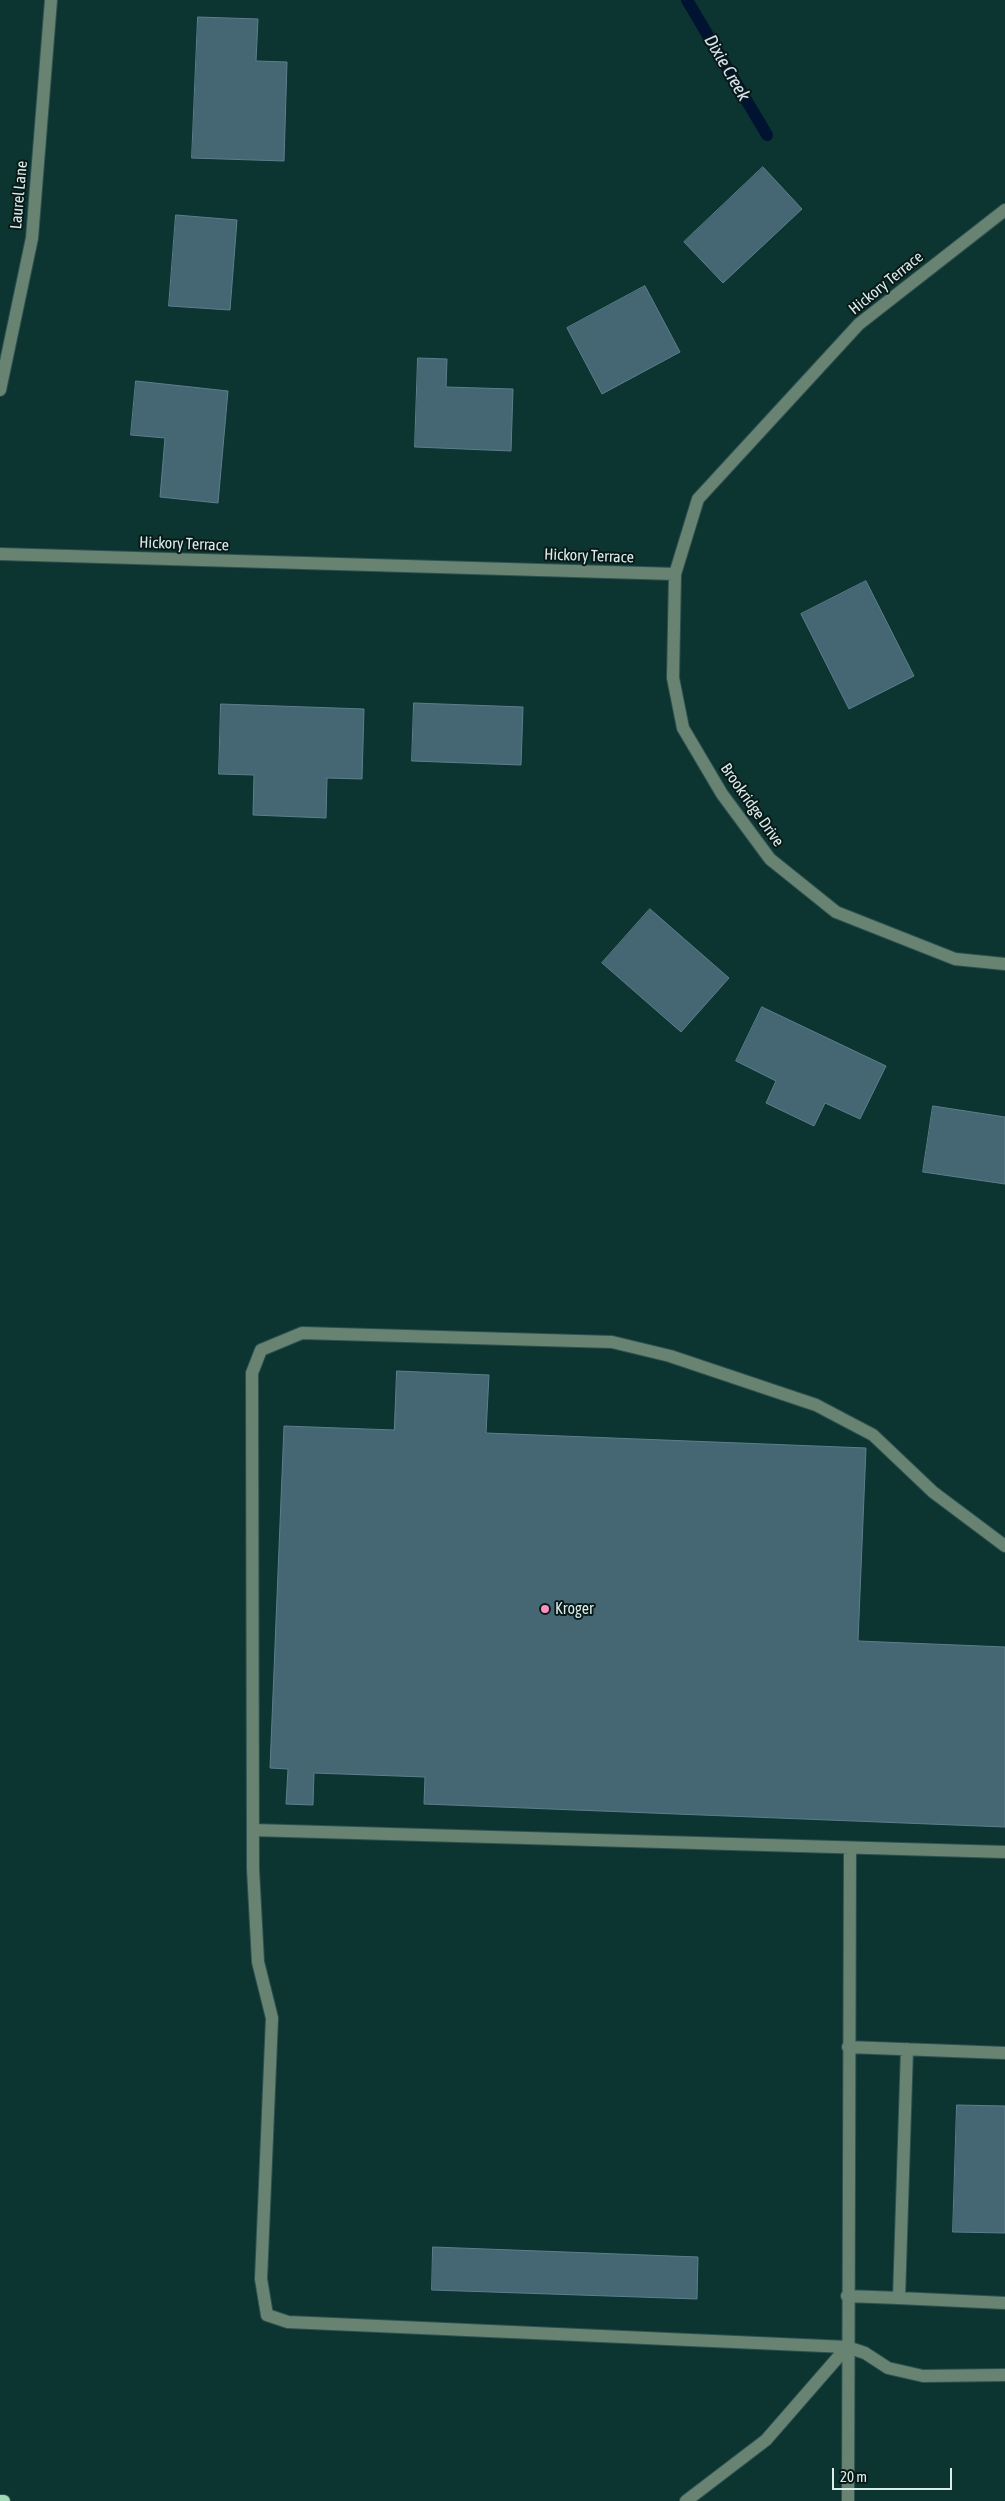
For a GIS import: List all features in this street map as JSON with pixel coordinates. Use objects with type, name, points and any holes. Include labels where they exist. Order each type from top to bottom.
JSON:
[{"type":"street","name":"Laurel Lane","points":[[0,390],[32,238],[51,0]]},
{"type":"street","name":"Hickory Terrace","points":[[0,554],[675,574],[698,499],[859,324],[1005,210]]},
{"type":"street","name":"Brookridge Drive","points":[[675,574],[673,678],[683,728],[722,794],[770,859],[836,912],[955,959],[1005,964]]},
{"type":"street","points":[[1005,1546],[933,1492],[873,1435],[816,1405],[670,1356],[612,1342],[302,1332],[261,1350],[252,1373],[253,1830],[258,1962],[272,2018],[261,2279],[267,2315],[288,2322],[847,2347],[865,2352],[888,2368],[923,2376],[1005,2375]]},
{"type":"street","points":[[253,1830],[1005,1852]]},
{"type":"street","points":[[848,2501],[847,2296],[850,1848]]},
{"type":"street","points":[[848,2046],[1005,2053]]},
{"type":"street","points":[[899,2298],[907,2049]]},
{"type":"street","points":[[847,2296],[1005,2303]]},
{"type":"street","points":[[686,2501],[766,2440],[847,2347]]},
{"type":"building","points":[[198,17],[258,19],[256,61],[287,62],[284,161],[192,158]]},
{"type":"building","points":[[763,167],[802,209],[723,283],[684,242]]},
{"type":"building","points":[[176,215],[237,220],[230,310],[169,306]]},
{"type":"building","points":[[645,286],[680,352],[602,394],[567,328]]},
{"type":"building","points":[[418,358],[447,359],[446,387],[513,389],[511,451],[415,447]]},
{"type":"building","points":[[136,381],[228,391],[218,503],[160,497],[165,438],[131,435]]},
{"type":"building","points":[[866,581],[914,676],[849,709],[801,614]]},
{"type":"building","points":[[414,703],[523,707],[521,765],[412,761]]},
{"type":"building","points":[[221,704],[364,709],[362,779],[327,778],[326,818],[253,815],[254,775],[219,774]]},
{"type":"building","points":[[650,909],[729,978],[681,1032],[602,963]]},
{"type":"building","points":[[762,1007],[886,1066],[860,1119],[825,1103],[814,1126],[766,1103],[776,1081],[736,1061]]},
{"type":"building","points":[[933,1106],[1005,1117],[1005,1184],[923,1172]]},
{"type":"building","points":[[397,1371],[489,1375],[486,1433],[866,1448],[858,1641],[1005,1647],[1005,1827],[424,1804],[425,1777],[314,1773],[313,1805],[286,1804],[288,1769],[270,1768],[284,1426],[394,1430]]},
{"type":"building","points":[[957,2105],[1005,2106],[1005,2233],[953,2232]]},
{"type":"building","points":[[433,2247],[698,2257],[697,2299],[432,2290]]},
{"type":"waterway","name":"Dixie Creek","points":[[687,0],[767,135]]},
{"type":"place","name":"Kroger","points":[[545,1609]]}]
